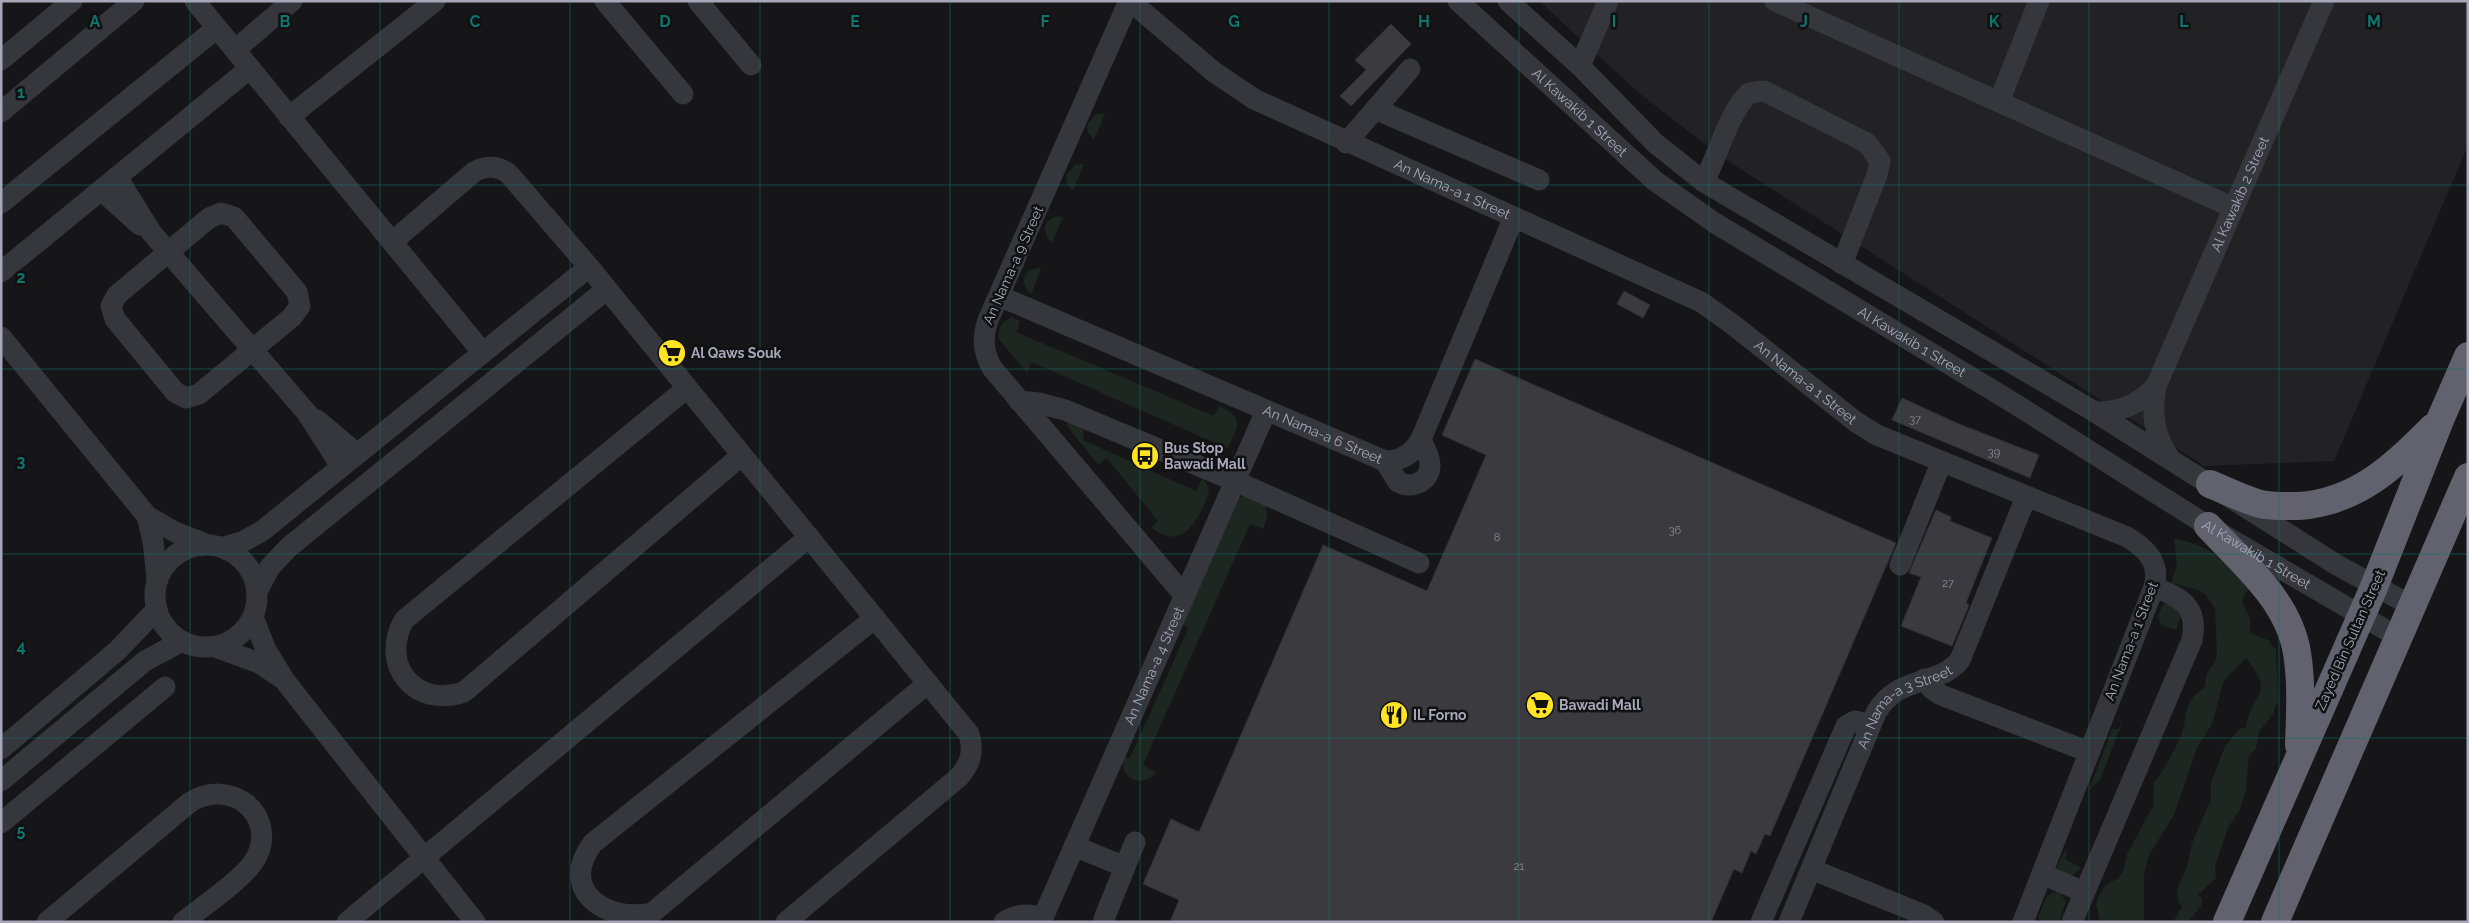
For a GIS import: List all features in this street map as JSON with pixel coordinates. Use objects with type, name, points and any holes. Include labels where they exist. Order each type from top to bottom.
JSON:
[{"type":"highway","name":"Zayed Bin Sultan Street","points":[[2227,922],[2374,587],[2440,420],[2468,356]]},
{"type":"highway","points":[[2210,484],[2262,504],[2283,506],[2330,501],[2378,478],[2399,461],[2440,420]]},
{"type":"highway","points":[[2275,922],[2468,477]]},
{"type":"highway","points":[[2208,526],[2267,590],[2280,609],[2290,629],[2297,651],[2299,673],[2299,757]]},
{"type":"street","points":[[1,60],[72,1]]},
{"type":"street","points":[[1,112],[134,1]]},
{"type":"street","points":[[195,1],[483,353]]},
{"type":"street","points":[[235,50],[292,1]]},
{"type":"street","points":[[290,117],[435,1]]},
{"type":"street","points":[[604,1],[683,94]]},
{"type":"street","points":[[698,1],[751,65]]},
{"type":"street","name":"An Nama-a 1 Street","points":[[1130,1],[1214,72],[1240,91],[1346,143],[1514,216],[1701,302],[1866,429],[1888,441],[2127,537],[2142,546],[2148,553],[2156,570],[2154,587],[2023,922]]},
{"type":"street","name":"An Nama-a 9 Street","points":[[1130,1],[999,296],[985,330],[984,349],[992,368],[1184,595]]},
{"type":"street","name":"Al Kawakib 1 Street","points":[[1458,1],[1655,181],[1715,224],[2012,402],[2208,526],[2398,637]]},
{"type":"street","name":"Al Kawakib 1 Street","points":[[1508,1],[1580,66],[1655,143],[1704,182],[2095,412],[2374,587],[2412,606]]},
{"type":"street","points":[[1580,66],[1608,1]]},
{"type":"street","points":[[1776,1],[2234,208]]},
{"type":"street","points":[[1999,102],[2040,1]]},
{"type":"street","name":"Al Kawakib 2 Street","points":[[2172,461],[2156,433],[2153,402],[2156,386],[2324,1]]},
{"type":"street","points":[[1,203],[217,28]]},
{"type":"street","points":[[1,272],[250,68]]},
{"type":"street","points":[[1346,143],[1410,69]]},
{"type":"street","points":[[1704,182],[1718,155],[1735,110],[1749,93],[1764,91],[1867,142],[1880,160],[1877,175],[1842,264]]},
{"type":"street","points":[[1375,109],[1539,180]]},
{"type":"street","points":[[392,242],[474,172],[481,168],[496,167],[509,174],[589,267],[969,734],[972,745],[972,757],[967,768],[959,777],[786,922]]},
{"type":"street","points":[[109,184],[307,413],[332,430],[348,459]]},
{"type":"street","points":[[215,214],[228,214],[234,217],[300,298],[297,312],[199,394],[186,398],[174,392],[115,318],[111,306],[117,295],[168,252],[215,214]]},
{"type":"street","name":"An Nama-a 6 Street","points":[[999,296],[1385,460],[1406,456],[1421,439],[1514,216]]},
{"type":"street","points":[[284,681],[258,664],[215,647],[198,646],[182,641],[166,628],[156,609],[155,594],[162,569],[176,554],[195,545],[215,546],[244,541],[262,531],[348,459],[589,267]]},
{"type":"street","points":[[215,647],[234,640],[242,633],[253,617],[257,592],[270,568],[288,547],[607,289]]},
{"type":"street","points":[[1,337],[147,516],[175,532],[215,546],[244,560],[255,581],[257,592]]},
{"type":"street","name":"Al Kawakib 2 Street","points":[[2095,412],[2123,410],[2135,404],[2156,386]]},
{"type":"street","points":[[688,388],[404,620],[398,632],[395,656],[399,669],[406,680],[415,688],[439,697],[452,696],[469,688],[742,454]]},
{"type":"street","points":[[1020,401],[1039,403],[1065,410],[1235,481],[1419,563]]},
{"type":"street","name":"An Nama-a 4 Street","points":[[1042,920],[1266,411]]},
{"type":"street","points":[[1385,460],[1398,482],[1410,485],[1422,482],[1429,472],[1430,466],[1421,439]]},
{"type":"street","points":[[1900,565],[1941,463]]},
{"type":"street","name":"An Nama-a 3 Street","points":[[1789,922],[1870,725],[1881,703],[1898,689],[1952,668],[1960,660],[2026,497]]},
{"type":"street","points":[[147,516],[153,541],[158,579]]},
{"type":"street","points":[[347,922],[809,537]]},
{"type":"street","points":[[2072,922],[2192,640],[2194,624],[2188,607],[2174,594],[2154,587]]},
{"type":"street","points":[[1,749],[118,650],[156,609]]},
{"type":"street","points":[[253,617],[266,650],[284,681],[475,922]]},
{"type":"street","points":[[875,618],[593,843],[586,852],[580,872],[584,894],[590,903],[597,910],[614,920],[634,920],[652,913],[928,683]]},
{"type":"street","points":[[1,781],[145,661],[182,641]]},
{"type":"street","points":[[1952,668],[1957,701]]},
{"type":"street","points":[[1924,679],[1936,692],[2089,752]]},
{"type":"street","points":[[1,823],[165,687]]},
{"type":"street","points":[[1761,922],[1846,726],[1855,721],[1870,725]]},
{"type":"street","points":[[66,726],[88,751]]},
{"type":"street","points":[[46,922],[189,803],[208,794],[229,794],[247,805],[259,823],[261,846],[257,856],[243,874],[183,922]]},
{"type":"street","points":[[1104,919],[1135,842]]},
{"type":"street","points":[[1074,846],[1125,867]]},
{"type":"street","points":[[1811,869],[1924,914],[1934,922]]},
{"type":"street","points":[[2042,874],[2084,892]]},
{"type":"street","points":[[1004,922],[1015,916],[1025,914],[1042,920]]},
{"type":"shaded area","points":[[1539,1],[2468,1],[2468,145],[2334,461],[2204,466],[1722,157],[1640,94]]},
{"type":"shaded area","points":[[1096,114],[1105,114],[1094,140],[1088,133],[1087,125]]},
{"type":"shaded area","points":[[1084,164],[1073,191],[1067,184],[1066,175],[1075,165]]},
{"type":"shaded area","points":[[1058,216],[1063,217],[1052,243],[1046,235],[1045,227],[1049,220]]},
{"type":"shaded area","points":[[1041,268],[1031,295],[1025,287],[1024,279],[1028,272]]},
{"type":"shaded area","points":[[1012,317],[1020,321],[1016,332],[1214,416],[1219,406],[1232,414],[1237,420],[1236,429],[1229,446],[1224,452],[1212,451],[1215,443],[1032,362],[1027,373],[999,339],[1001,325]]},
{"type":"shaded area","points":[[1067,422],[1084,428],[1083,440],[1196,491],[1202,479],[1207,484],[1209,492],[1195,522],[1181,535],[1172,537],[1162,534],[1151,527],[1158,521],[1107,458],[1098,465],[1067,426]]},
{"type":"shaded area","points":[[1244,496],[1264,503],[1267,510],[1266,522],[1263,529],[1250,524],[1143,765],[1156,772],[1144,780],[1132,779],[1124,770],[1122,764],[1123,756],[1130,758],[1188,629],[1182,622],[1239,498]]},
{"type":"shaded area","points":[[2174,538],[2199,546],[2217,556],[2250,589],[2245,594],[2242,602],[2249,616],[2250,633],[2268,640],[2276,649],[2278,700],[2273,714],[2259,732],[2256,748],[2249,756],[2246,789],[2240,809],[2228,828],[2215,866],[2216,878],[2198,895],[2202,899],[2201,906],[2188,922],[2173,922],[2182,907],[2178,901],[2177,889],[2187,867],[2192,843],[2211,799],[2211,783],[2225,746],[2240,728],[2246,728],[2252,707],[2260,693],[2260,680],[2246,658],[2224,680],[2212,724],[2197,748],[2174,815],[2148,857],[2144,877],[2144,922],[2100,922],[2096,904],[2098,897],[2105,886],[2118,878],[2123,871],[2127,854],[2153,806],[2154,782],[2178,742],[2189,704],[2197,693],[2204,688],[2207,673],[2215,661],[2217,653],[2215,608],[2206,595],[2199,590],[2171,583],[2177,565]]},
{"type":"shaded area","points":[[2163,604],[2172,604],[2181,616],[2176,630],[2161,625],[2158,616]]},
{"type":"shaded area","points":[[2123,721],[2100,780],[2089,790],[2112,729],[2118,729]]},
{"type":"shaded area","points":[[2065,851],[2067,853],[2065,859],[2082,868],[2071,876],[2059,872],[2056,868]]},
{"type":"shaded area","points":[[2053,892],[2060,893],[2066,901],[2059,922],[2041,922],[2038,917],[2046,898]]},
{"type":"building","points":[[1391,24],[1411,44],[1351,106],[1340,96],[1366,70],[1355,60]]},
{"type":"building","points":[[1624,291],[1650,305],[1643,318],[1617,304]]},
{"type":"building","name":"Bawadi Mall","points":[[1475,359],[1896,543],[1770,836],[1765,834],[1756,854],[1751,851],[1742,873],[1734,869],[1711,922],[1170,922],[1179,900],[1143,884],[1171,819],[1199,832],[1323,545],[1427,591],[1486,455],[1442,435]]},
{"type":"building","points":[[1902,398],[1959,424],[2039,455],[2030,478],[1892,420]]},
{"type":"building","points":[[1936,510],[1951,517],[1950,521],[1992,538],[1966,603],[1969,605],[1952,646],[1901,626],[1921,577],[1909,573]]},
{"type":"place","name":"Al Qaws Souk","points":[[672,353]]},
{"type":"place","name":"Bus Stop Bawadi Mall","points":[[1145,456]]},
{"type":"place","name":"Bawadi Mall","points":[[1540,705]]},
{"type":"place","name":"IL Forno","points":[[1394,715]]}]
